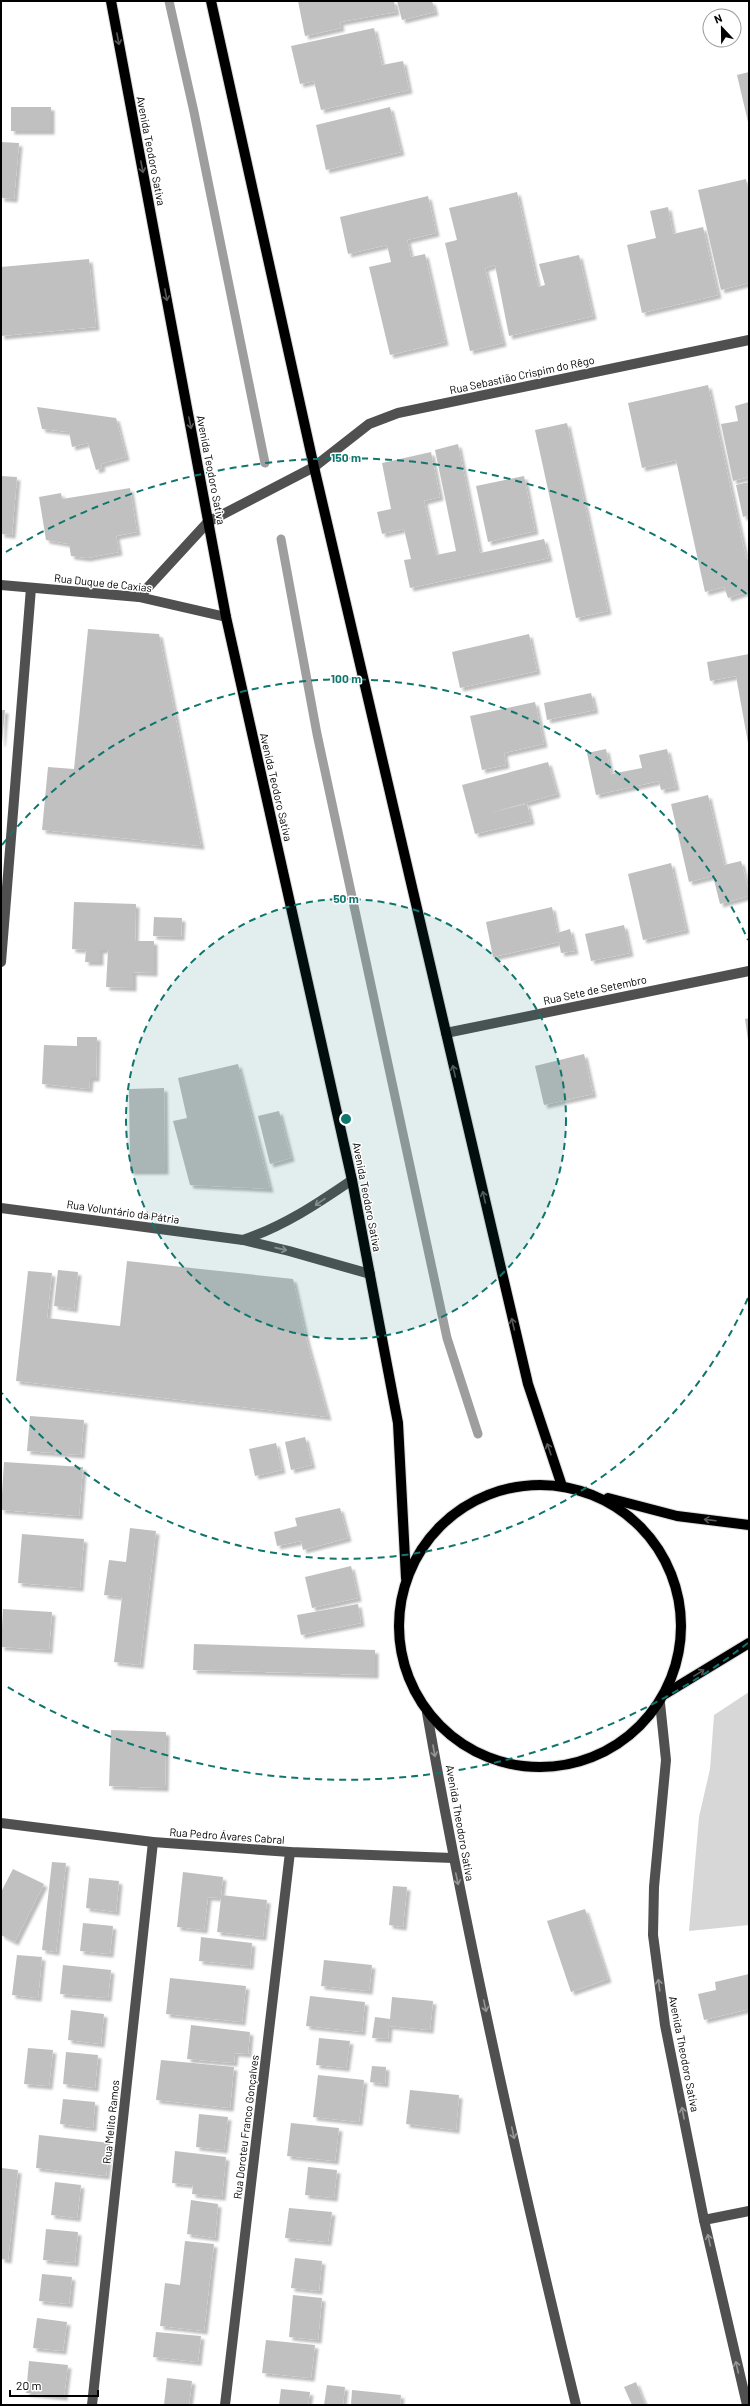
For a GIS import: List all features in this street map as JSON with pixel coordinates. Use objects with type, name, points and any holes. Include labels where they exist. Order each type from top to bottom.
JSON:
[{"type":"main road","name":"Avenida Teodoro Sativa","points":[[110,1],[226,617],[352,1180],[370,1274],[398,1424],[406,1578]]},
{"type":"main road","points":[[211,1],[314,467],[528,1384],[562,1486]]},
{"type":"main road","points":[[594,1494],[629,1514],[656,1543],[675,1578],[683,1617],[680,1656],[663,1698],[635,1732],[602,1753],[565,1765],[527,1767],[489,1758],[455,1740],[428,1713],[410,1682],[400,1648],[399,1612],[406,1578],[424,1544],[450,1516],[483,1496],[520,1486],[562,1486],[594,1494],[677,1516],[749,1525]]},
{"type":"main road","points":[[663,1698],[749,1643]]},
{"type":"street","name":"Rua Sebastião Crispim do Rêgo","points":[[139,596],[208,522],[314,467],[369,424],[398,413],[749,340]]},
{"type":"street","name":"Rua Duque de Caxias","points":[[1,585],[139,596],[226,617]]},
{"type":"street","points":[[1,962],[31,588]]},
{"type":"street","name":"Rua Sete de Setembro","points":[[446,1033],[749,971]]},
{"type":"street","points":[[243,1240],[268,1231],[305,1213],[352,1180]]},
{"type":"street","name":"Rua Voluntário da Pátria","points":[[1,1208],[243,1240],[289,1251],[370,1274]]},
{"type":"street","name":"Avenida Theodoro Sativa","points":[[663,1698],[666,1760],[654,1887],[653,1935],[665,2025],[704,2220],[746,2405]]},
{"type":"street","name":"Avenida Theodoro Sativa","points":[[428,1713],[453,1858],[542,2265],[576,2405]]},
{"type":"street","name":"Rua Pedro Ávares Cabral","points":[[1,1823],[153,1842],[290,1852],[453,1858]]},
{"type":"street","name":"Rua Melito Ramos","points":[[92,2405],[153,1842]]},
{"type":"street","name":"Rua Doroteu Franco Gonçalves","points":[[226,2405],[290,1852]]},
{"type":"street","points":[[704,2220],[749,2211]]},
{"type":"shaded area","points":[[749,1692],[749,1925],[689,1931],[699,1817],[710,1769],[714,1715]]},
{"type":"building","points":[[298,1],[394,1],[396,12],[340,22],[341,28],[305,36]]},
{"type":"building","points":[[397,1],[432,1],[435,12],[402,20]]},
{"type":"building","points":[[374,28],[382,65],[403,61],[409,90],[321,110],[314,81],[300,84],[291,46]]},
{"type":"building","points":[[749,72],[749,122],[748,122],[737,75]]},
{"type":"building","points":[[11,107],[51,107],[51,131],[11,131]]},
{"type":"building","points":[[390,107],[401,152],[326,170],[316,125]]},
{"type":"building","points":[[1,142],[19,143],[14,199],[1,198]]},
{"type":"building","points":[[746,179],[749,193],[749,283],[721,290],[698,190]]},
{"type":"building","points":[[517,192],[538,287],[545,285],[539,264],[579,255],[593,316],[509,336],[495,265],[485,268],[503,343],[470,351],[445,243],[457,240],[449,208]]},
{"type":"building","points":[[428,196],[436,233],[407,240],[411,257],[425,254],[445,342],[390,355],[369,267],[391,262],[387,245],[348,254],[340,217]]},
{"type":"building","points":[[668,207],[673,234],[703,227],[718,295],[642,313],[627,245],[656,238],[650,211]]},
{"type":"building","points":[[89,259],[96,327],[1,336],[1,267]]},
{"type":"building","points":[[708,385],[746,558],[747,557],[749,565],[749,591],[728,598],[724,587],[705,592],[676,460],[642,468],[628,403]]},
{"type":"building","points":[[749,402],[749,477],[733,481],[721,424],[738,421],[735,406]]},
{"type":"building","points":[[37,407],[116,418],[126,457],[101,464],[102,468],[96,470],[88,443],[72,447],[69,432],[42,429]]},
{"type":"building","points":[[567,423],[608,611],[576,618],[535,430]]},
{"type":"building","points":[[458,444],[480,553],[544,539],[549,558],[410,588],[404,560],[411,559],[404,529],[382,534],[377,512],[391,509],[382,463],[431,452],[440,497],[424,501],[436,555],[456,551],[435,450]]},
{"type":"building","points":[[1,476],[17,477],[12,535],[1,534]]},
{"type":"building","points":[[524,476],[535,531],[488,542],[476,486]]},
{"type":"building","points":[[749,482],[749,515],[743,517],[736,485]]},
{"type":"building","points":[[130,488],[137,532],[116,536],[119,552],[87,558],[71,556],[69,544],[46,540],[39,497],[61,493],[62,499]]},
{"type":"building","points":[[88,629],[159,634],[201,846],[42,830],[48,767],[74,769]]},
{"type":"building","points":[[529,634],[537,671],[460,688],[452,652]]},
{"type":"building","points":[[749,654],[748,743],[736,676],[710,681],[707,662]]},
{"type":"building","points":[[591,693],[595,710],[547,720],[544,703]]},
{"type":"building","points":[[535,702],[544,744],[504,753],[506,765],[482,770],[470,716]]},
{"type":"building","points":[[1,710],[5,710],[2,743],[1,743]]},
{"type":"building","points":[[606,749],[611,774],[642,768],[639,755],[667,749],[676,787],[661,790],[659,781],[596,795],[587,753]]},
{"type":"building","points":[[548,762],[557,794],[493,812],[527,804],[531,821],[475,834],[462,785]]},
{"type":"building","points":[[708,795],[724,865],[741,861],[749,892],[749,896],[720,904],[713,876],[689,882],[671,804]]},
{"type":"building","points":[[671,863],[686,930],[643,940],[628,874]]},
{"type":"building","points":[[74,902],[136,904],[135,941],[154,941],[154,973],[133,972],[133,988],[106,987],[108,950],[100,950],[100,962],[85,962],[86,950],[72,949]]},
{"type":"building","points":[[552,907],[557,933],[570,929],[575,951],[561,953],[559,942],[493,957],[486,922]]},
{"type":"building","points":[[154,917],[182,918],[181,937],[153,936]]},
{"type":"building","points":[[624,925],[630,953],[591,961],[585,934]]},
{"type":"building","points":[[749,1018],[749,1040],[748,1040],[745,1019]]},
{"type":"building","points":[[77,1037],[97,1037],[96,1078],[90,1078],[89,1089],[42,1084],[44,1045],[77,1046]]},
{"type":"building","points":[[584,1054],[593,1094],[544,1105],[535,1066]]},
{"type":"building","points":[[238,1064],[270,1189],[190,1185],[173,1121],[187,1118],[178,1078]]},
{"type":"building","points":[[164,1088],[165,1171],[130,1171],[129,1089]]},
{"type":"building","points":[[279,1111],[291,1158],[270,1164],[258,1116]]},
{"type":"building","points":[[127,1261],[293,1279],[307,1342],[328,1417],[16,1381],[28,1271],[52,1273],[47,1318],[120,1326]]},
{"type":"building","points":[[58,1270],[78,1272],[74,1309],[54,1306]]},
{"type":"building","points":[[30,1416],[84,1420],[81,1455],[27,1451]]},
{"type":"building","points":[[305,1437],[312,1465],[291,1470],[285,1442]]},
{"type":"building","points":[[276,1443],[282,1470],[255,1476],[249,1449]]},
{"type":"building","points":[[4,1462],[83,1467],[79,1516],[1,1510]]},
{"type":"building","points":[[340,1508],[348,1538],[303,1550],[301,1541],[277,1546],[274,1532],[297,1526],[295,1518]]},
{"type":"building","points":[[130,1528],[156,1531],[140,1665],[114,1662],[122,1597],[104,1595],[109,1560],[126,1562]]},
{"type":"building","points":[[22,1534],[84,1539],[80,1588],[18,1583]]},
{"type":"building","points":[[351,1566],[358,1598],[312,1608],[305,1577]]},
{"type":"building","points":[[358,1604],[361,1623],[301,1635],[297,1615]]},
{"type":"building","points":[[3,1609],[52,1612],[49,1650],[1,1647]]},
{"type":"building","points":[[194,1644],[375,1650],[375,1675],[193,1670]]},
{"type":"building","points":[[111,1730],[166,1732],[165,1788],[109,1786]]},
{"type":"building","points":[[52,1862],[66,1863],[56,1952],[42,1950]]},
{"type":"building","points":[[13,1869],[44,1884],[15,1942],[1,1935],[1,1892]]},
{"type":"building","points":[[183,1872],[223,1877],[221,1895],[267,1900],[263,1937],[217,1932],[221,1898],[208,1897],[204,1930],[177,1927]]},
{"type":"building","points":[[89,1878],[119,1881],[116,1912],[86,1908]]},
{"type":"building","points":[[393,1886],[407,1887],[403,1927],[389,1925]]},
{"type":"building","points":[[585,1909],[608,1979],[571,1992],[547,1921]]},
{"type":"building","points":[[83,1923],[113,1926],[110,1954],[80,1951]]},
{"type":"building","points":[[201,1937],[252,1943],[250,1966],[199,1961]]},
{"type":"building","points":[[17,1955],[42,1957],[38,1998],[12,1995]]},
{"type":"building","points":[[324,1960],[372,1965],[369,1991],[321,1986]]},
{"type":"building","points":[[63,1965],[111,1970],[108,1998],[60,1994]]},
{"type":"building","points":[[749,1974],[749,2009],[704,2020],[698,1994],[716,1990],[715,1982]]},
{"type":"building","points":[[170,1978],[246,1986],[242,2022],[166,2014]]},
{"type":"building","points":[[310,1996],[365,2002],[362,2032],[306,2026]]},
{"type":"building","points":[[392,1997],[433,2001],[430,2030],[389,2026],[388,2039],[372,2038],[375,2017],[390,2019]]},
{"type":"building","points":[[71,2010],[104,2014],[101,2044],[68,2040]]},
{"type":"building","points":[[191,2025],[250,2032],[248,2054],[235,2053],[234,2063],[187,2059]]},
{"type":"building","points":[[319,2038],[350,2041],[346,2068],[316,2065]]},
{"type":"building","points":[[28,2048],[53,2050],[49,2086],[24,2084]]},
{"type":"building","points":[[66,2052],[98,2055],[95,2088],[63,2084]]},
{"type":"building","points":[[161,2060],[234,2067],[230,2108],[156,2100]]},
{"type":"building","points":[[372,2066],[386,2067],[385,2084],[370,2082]]},
{"type":"building","points":[[318,2075],[364,2080],[359,2122],[313,2117]]},
{"type":"building","points":[[410,2090],[459,2095],[456,2130],[406,2124]]},
{"type":"building","points":[[63,2099],[95,2102],[93,2128],[60,2124]]},
{"type":"building","points":[[199,2114],[228,2117],[224,2150],[196,2147]]},
{"type":"building","points":[[291,2123],[339,2128],[335,2161],[287,2156]]},
{"type":"building","points":[[39,2135],[110,2143],[106,2176],[36,2168]]},
{"type":"building","points":[[175,2151],[226,2157],[222,2197],[192,2194],[193,2185],[172,2183]]},
{"type":"building","points":[[308,2167],[337,2170],[334,2198],[305,2195]]},
{"type":"building","points":[[2,2168],[18,2170],[8,2260],[1,2259]]},
{"type":"building","points":[[55,2182],[81,2185],[77,2218],[51,2215]]},
{"type":"building","points":[[191,2200],[218,2204],[215,2238],[187,2234]]},
{"type":"building","points":[[289,2208],[332,2212],[328,2242],[285,2238]]},
{"type":"building","points":[[46,2229],[78,2232],[75,2263],[43,2260]]},
{"type":"building","points":[[185,2241],[214,2244],[204,2331],[160,2326],[165,2283],[180,2285]]},
{"type":"building","points":[[295,2258],[322,2261],[319,2291],[291,2288]]},
{"type":"building","points":[[42,2274],[72,2277],[69,2304],[39,2301]]},
{"type":"building","points":[[293,2295],[322,2298],[318,2340],[289,2337]]},
{"type":"building","points":[[37,2318],[67,2322],[63,2351],[33,2348]]},
{"type":"building","points":[[156,2332],[201,2336],[198,2362],[153,2357]]},
{"type":"building","points":[[266,2340],[315,2345],[311,2378],[262,2373]]},
{"type":"building","points":[[29,2361],[68,2365],[64,2397],[26,2393]]},
{"type":"building","points":[[167,2378],[192,2381],[189,2405],[164,2405]]},
{"type":"building","points":[[636,2382],[645,2405],[632,2405],[624,2387]]},
{"type":"building","points":[[327,2385],[345,2387],[343,2405],[324,2405]]},
{"type":"building","points":[[281,2389],[310,2392],[308,2405],[279,2405]]},
{"type":"building","points":[[352,2390],[401,2395],[400,2405],[351,2405]]},
{"type":"waterway","points":[[169,1],[194,112],[265,463]]},
{"type":"waterway","points":[[281,539],[317,734],[447,1338],[478,1434]]}]
